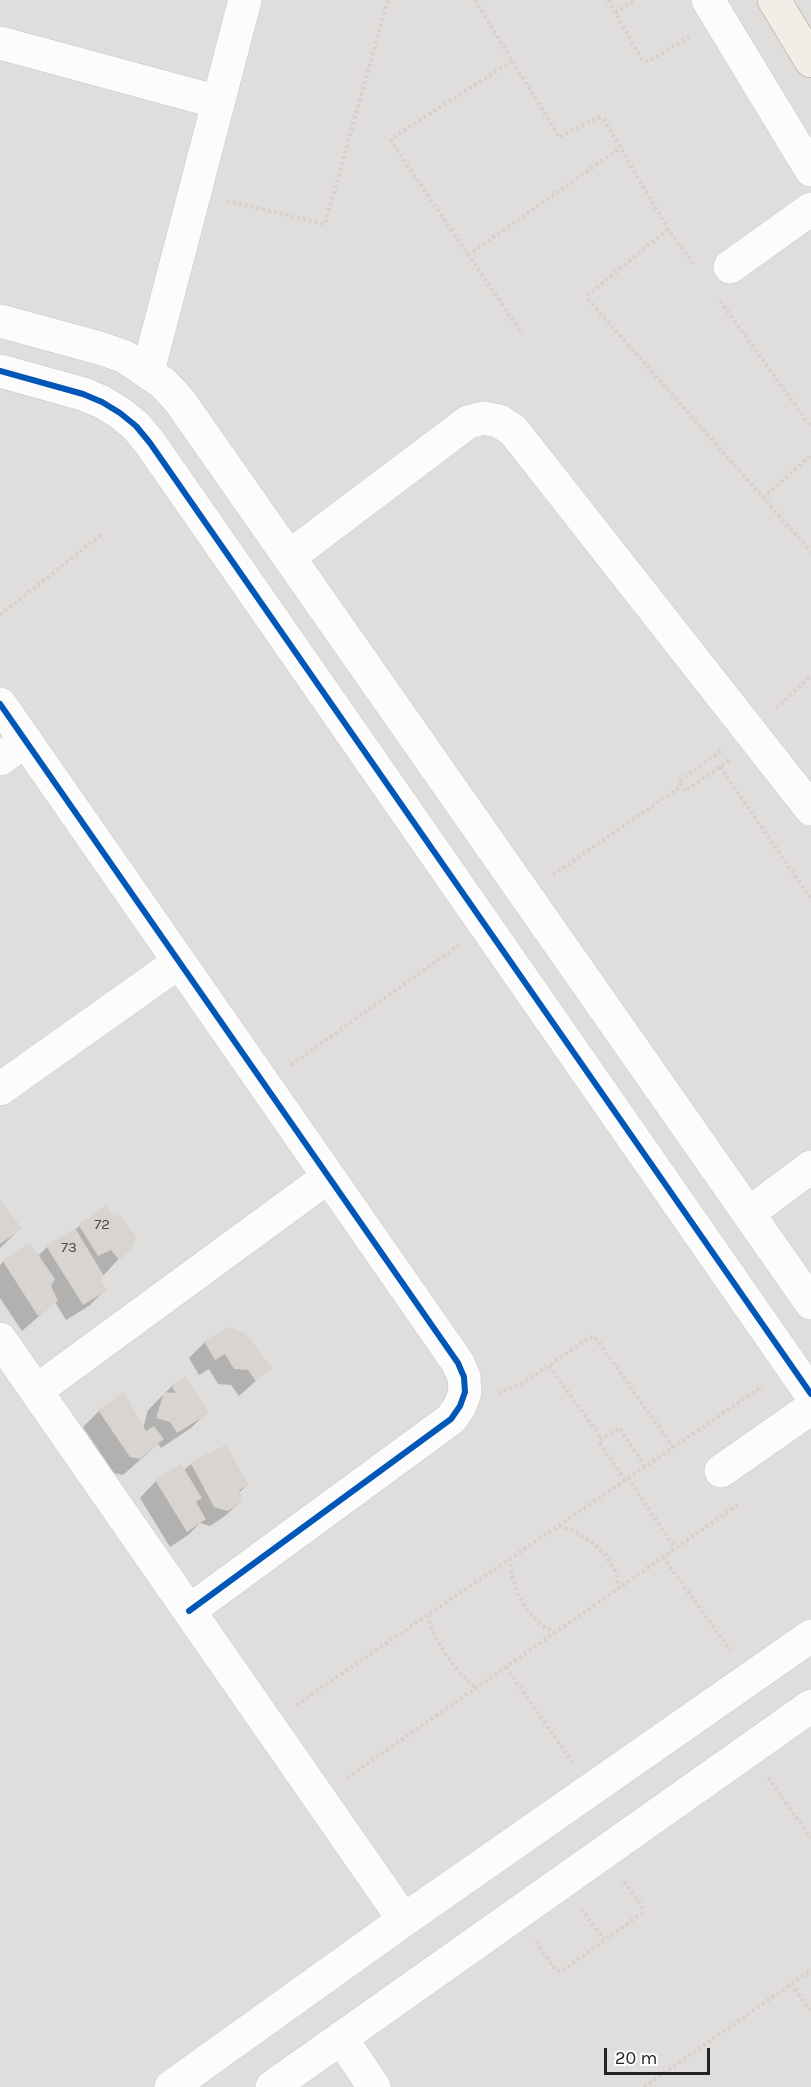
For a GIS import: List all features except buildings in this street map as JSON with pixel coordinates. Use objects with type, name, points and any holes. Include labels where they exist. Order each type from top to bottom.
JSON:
[{"type":"main road","points":[[774,0],[811,61]]},
{"type":"street","points":[[148,371],[245,0]]},
{"type":"street","points":[[714,10],[811,170]]},
{"type":"street","points":[[0,43],[218,102]]},
{"type":"street","points":[[715,278],[811,209]]},
{"type":"street","points":[[0,321],[125,357],[148,371],[179,400],[811,1303]]},
{"type":"street","points":[[0,371],[83,394],[120,413],[136,426],[150,443],[811,1394]]},
{"type":"street","points":[[289,557],[468,422],[484,418],[500,421],[513,430],[811,809]]},
{"type":"street","points":[[310,674],[351,646]]},
{"type":"street","points":[[0,704],[13,750],[179,962],[458,1363],[464,1377],[465,1392],[460,1406],[451,1419],[189,1611]]},
{"type":"street","points":[[0,1089],[179,962]]},
{"type":"street","points":[[748,1213],[811,1167]]},
{"type":"street","points":[[36,1391],[328,1177]]},
{"type":"street","points":[[0,1339],[404,1920]]},
{"type":"street","points":[[721,1471],[811,1408]]},
{"type":"street","points":[[171,2087],[404,1920],[811,1636]]},
{"type":"street","points":[[272,2087],[811,1706]]},
{"type":"street","points":[[341,2038],[374,2087]]},
{"type":"path","points":[[195,192],[326,224],[388,0]]},
{"type":"path","points":[[475,0],[559,137],[600,117],[668,229],[715,278],[811,427]]},
{"type":"path","points":[[608,0],[642,58],[649,61],[714,10]]},
{"type":"path","points":[[615,12],[636,0]]},
{"type":"path","points":[[512,61],[392,138],[391,141],[522,334]]},
{"type":"path","points":[[468,255],[620,148]]},
{"type":"path","points":[[668,229],[587,298],[811,552]]},
{"type":"path","points":[[763,498],[811,455]]},
{"type":"path","points":[[0,615],[102,534]]},
{"type":"path","points":[[753,735],[680,781],[681,786],[687,791],[720,767],[753,735],[811,676]]},
{"type":"path","points":[[720,767],[811,899]]},
{"type":"path","points":[[525,894],[681,786]]},
{"type":"path","points":[[264,1084],[486,926]]},
{"type":"path","points":[[465,1392],[486,1395],[503,1392],[520,1385],[590,1337],[595,1337],[673,1447]]},
{"type":"path","points":[[549,1366],[602,1439]]},
{"type":"path","points":[[268,1724],[792,1366]]},
{"type":"path","points":[[645,1466],[619,1428],[599,1442],[675,1548]]},
{"type":"path","points":[[319,1798],[743,1501]]},
{"type":"path","points":[[558,1526],[576,1532],[592,1542],[606,1556],[616,1573],[619,1588]]},
{"type":"path","points":[[663,1557],[750,1679]]},
{"type":"path","points":[[510,1558],[512,1577],[518,1595],[541,1625],[554,1632]]},
{"type":"path","points":[[427,1615],[435,1636],[447,1656],[476,1688]]},
{"type":"path","points":[[506,1667],[591,1790]]},
{"type":"path","points":[[748,1750],[811,1838]]},
{"type":"path","points":[[516,1915],[556,1970],[561,1972],[643,1910],[602,1853]]},
{"type":"path","points":[[644,2087],[810,1973]]},
{"type":"path","points":[[791,1984],[811,2012]]},
{"type":"shaded area","points":[[0,0],[811,0],[811,2087],[0,2087]]},
{"type":"cycle path","points":[[0,371],[83,394],[102,402],[136,426],[150,443],[811,1394]]},
{"type":"cycle path","points":[[0,704],[458,1363],[464,1377],[465,1392],[460,1406],[451,1419],[189,1611]]}]
